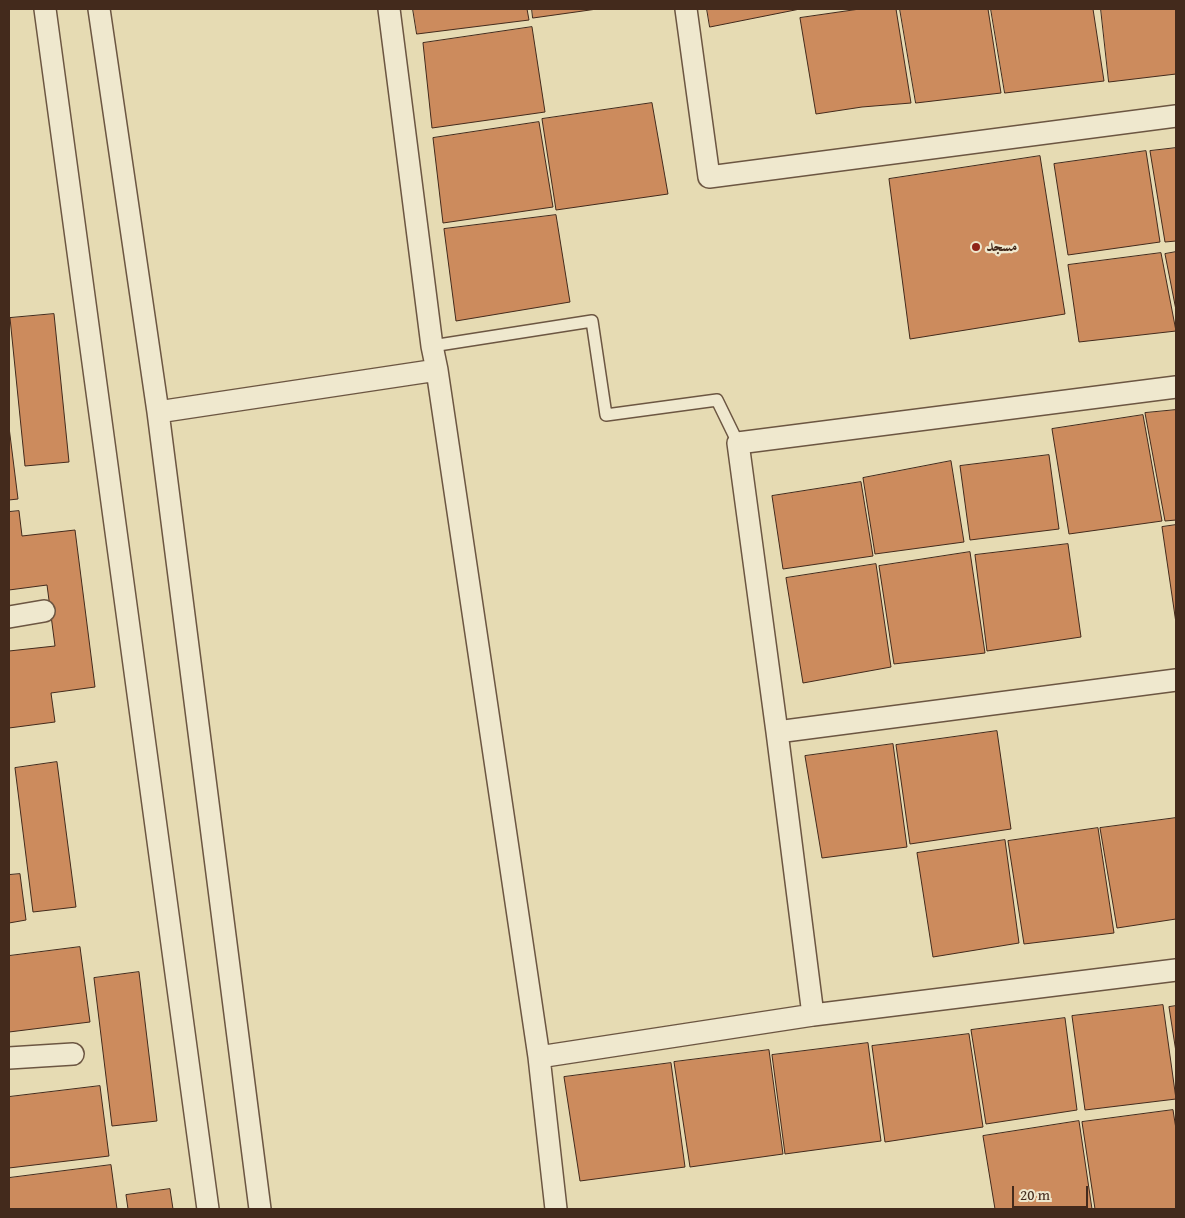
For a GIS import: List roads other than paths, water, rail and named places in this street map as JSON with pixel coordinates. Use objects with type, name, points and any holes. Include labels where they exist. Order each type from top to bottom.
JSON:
[{"type":"street","points":[[45,9],[208,1209]]},
{"type":"street","points":[[99,9],[158,412],[260,1209]]},
{"type":"street","points":[[389,9],[432,346],[539,1057],[556,1209]]},
{"type":"street","points":[[686,9],[709,177],[1176,116]]},
{"type":"street","points":[[158,412],[437,370]]},
{"type":"street","points":[[813,1015],[738,443],[1176,387]]},
{"type":"street","points":[[9,617],[44,612]]},
{"type":"street","points":[[777,732],[1176,680]]},
{"type":"street","points":[[539,1057],[813,1015],[1176,970]]},
{"type":"street","points":[[9,1058],[73,1054]]},
{"type":"lane","points":[[432,346],[592,321],[606,415],[717,400],[738,443]]},
{"type":"place","name":"مسجد","points":[[976,247]]}]
